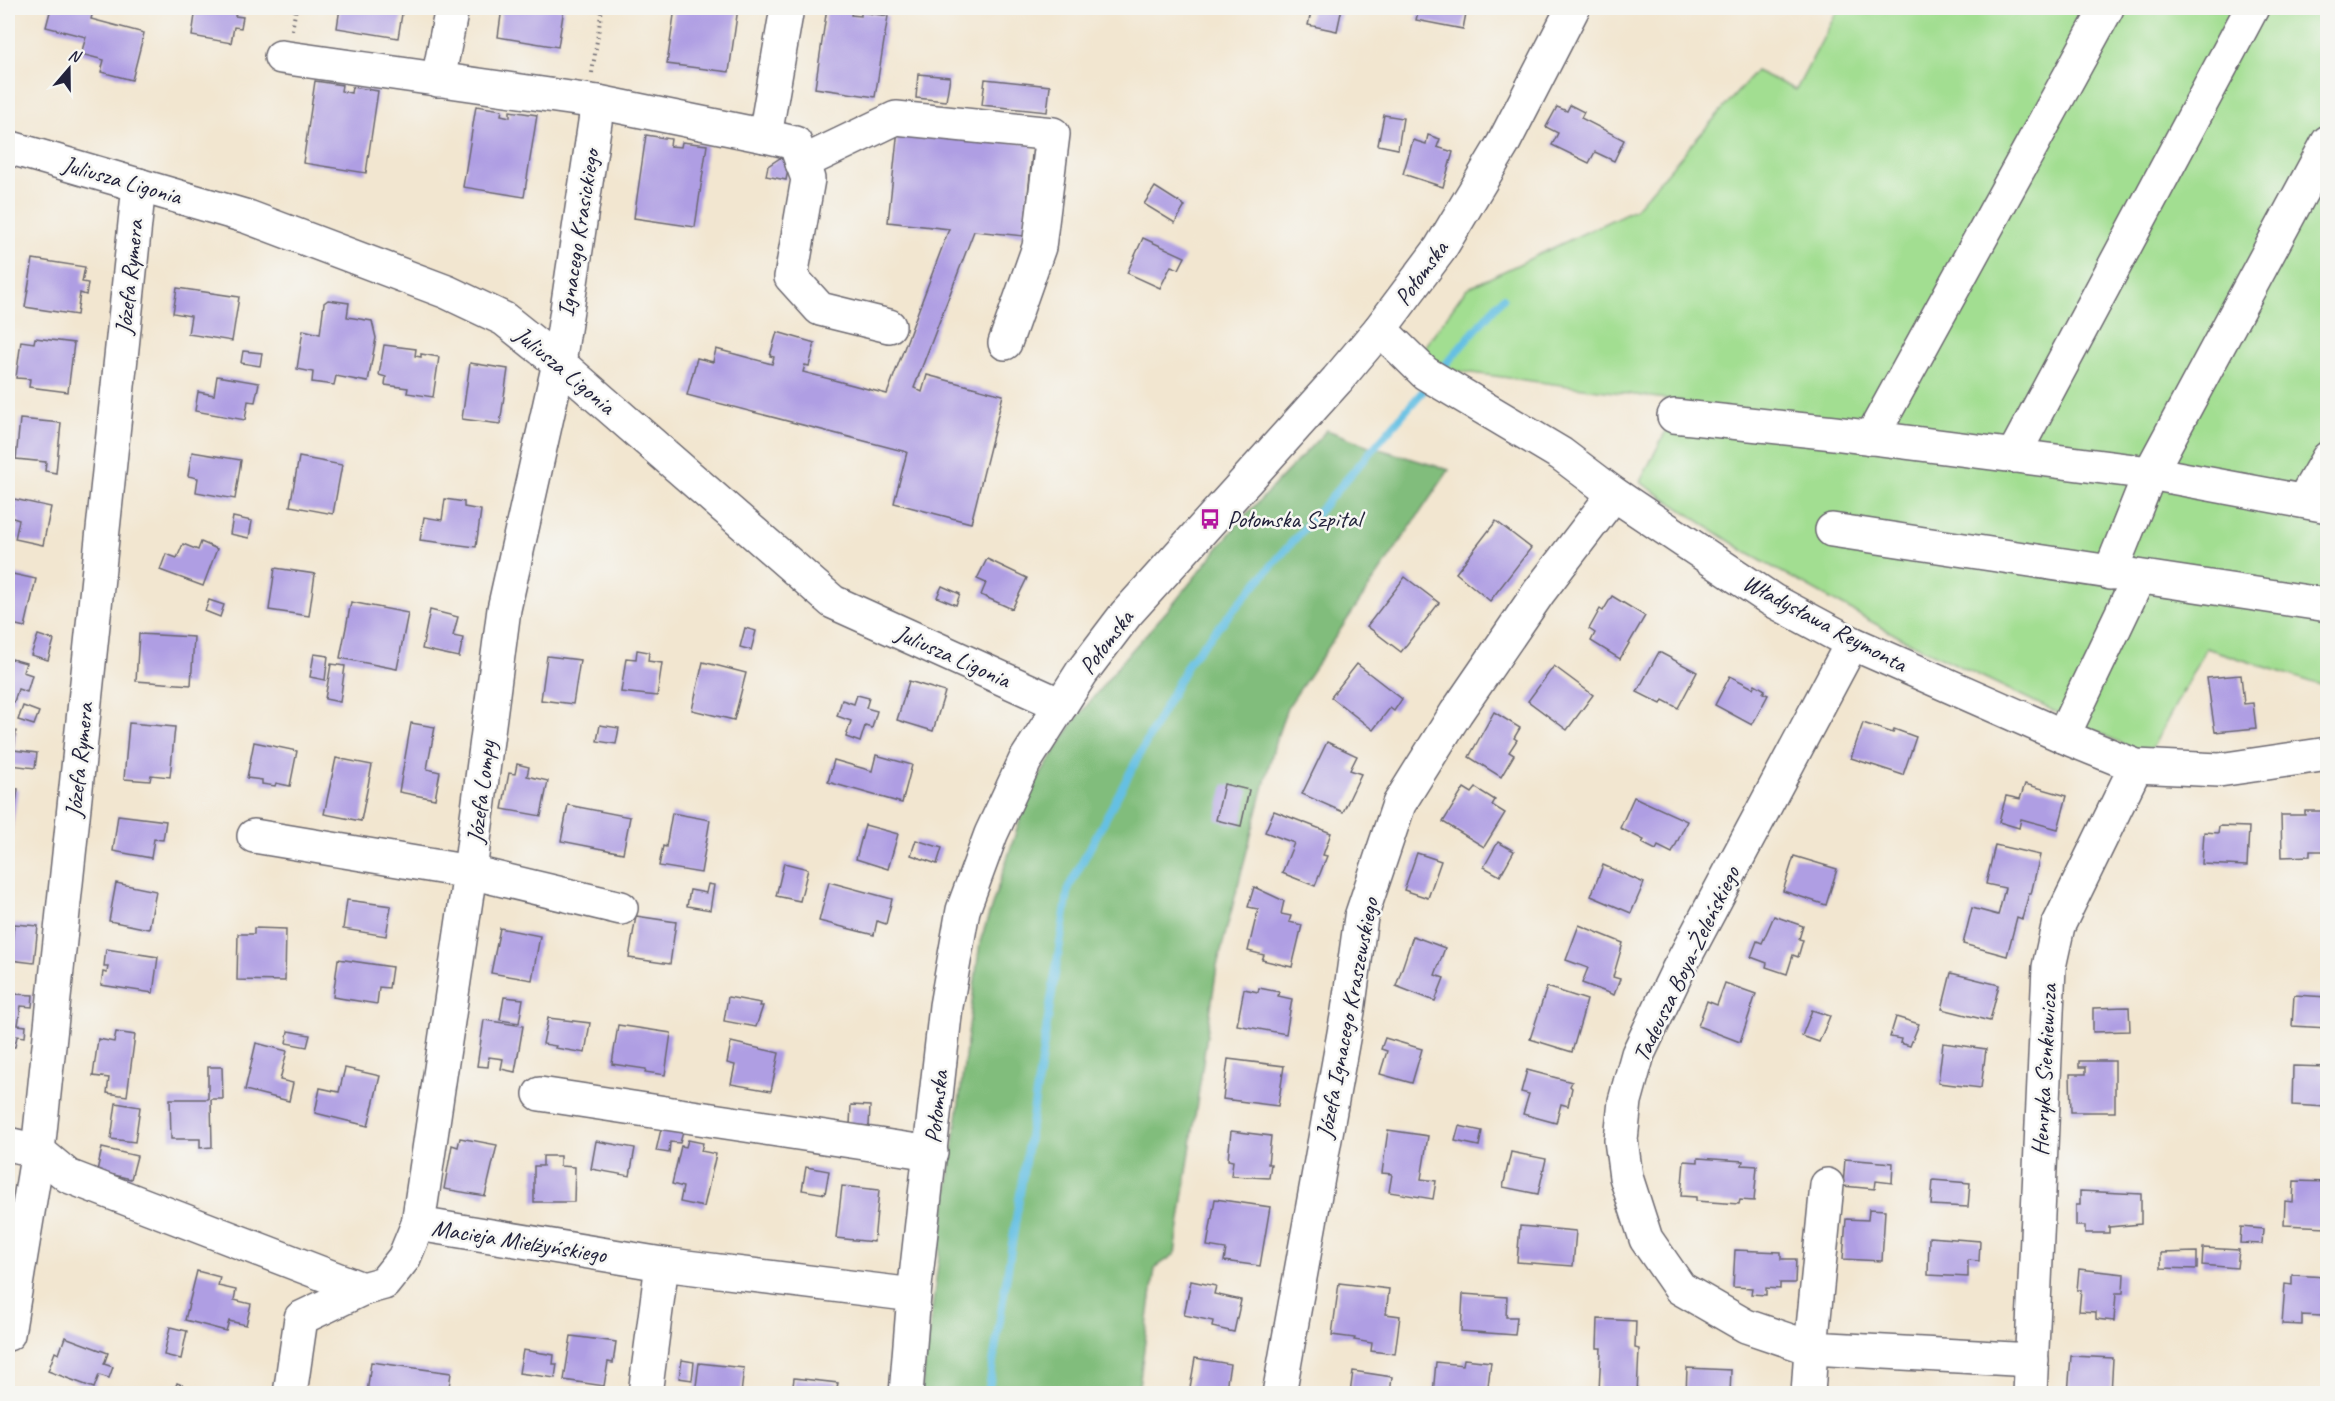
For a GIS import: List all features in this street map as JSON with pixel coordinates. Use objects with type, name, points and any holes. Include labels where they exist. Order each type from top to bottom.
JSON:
[{"type":"street","points":[[438,80],[452,8]]},
{"type":"street","points":[[765,136],[787,8]]},
{"type":"street","name":"Połomska","points":[[906,1394],[914,1296],[946,1006],[963,910],[990,834],[1025,761],[1082,672],[1126,614],[1337,380],[1380,329],[1440,249],[1503,144],[1573,8]]},
{"type":"street","points":[[1871,438],[2107,8]]},
{"type":"street","points":[[2013,456],[2252,8]]},
{"type":"street","points":[[281,57],[593,102],[795,143],[808,179],[791,276],[820,309],[889,326]]},
{"type":"street","name":"Ignacego Krasickiego","points":[[559,363],[593,102]]},
{"type":"street","points":[[802,163],[896,118],[1053,134],[1040,247],[1005,343]]},
{"type":"street","points":[[2062,736],[2124,575],[2150,473],[2328,141]]},
{"type":"street","name":"Juliusza Ligonia","points":[[8,147],[248,217],[447,292],[504,319],[559,363],[833,602],[1061,705]]},
{"type":"street","name":"Józefa Rymera","points":[[8,1334],[23,1148],[139,185]]},
{"type":"street","name":"Władysława Reymonta","points":[[1380,329],[1425,373],[1561,454],[1614,494],[1772,600],[1852,643],[2062,736],[2136,766],[2219,770],[2328,754]]},
{"type":"street","name":"Józefa Lompy","points":[[418,1224],[470,872],[504,609],[559,363]]},
{"type":"street","points":[[1674,416],[2150,473],[2315,504],[2328,458]]},
{"type":"street","name":"Józefa Ignacego Kraszewskiego","points":[[1279,1394],[1348,1011],[1361,917],[1399,804],[1456,713],[1539,592],[1614,494]]},
{"type":"street","points":[[1832,530],[2328,605]]},
{"type":"street","name":"Tadeusza Boya-Żeleńskiego","points":[[1852,643],[1678,970],[1638,1054],[1625,1101],[1621,1140],[1626,1177],[1646,1239],[1680,1288],[1746,1326],[1811,1348],[2032,1360]]},
{"type":"street","name":"Henryka Sienkiewicza","points":[[2030,1394],[2049,968],[2058,926],[2136,766]]},
{"type":"street","points":[[254,836],[470,872],[621,908]]},
{"type":"street","points":[[540,1094],[931,1153]]},
{"type":"street","points":[[23,1148],[68,1176],[362,1289]]},
{"type":"street","points":[[1808,1394],[1827,1185]]},
{"type":"street","name":"Macieja Mielżyńskiego","points":[[362,1289],[384,1283],[404,1258],[418,1224],[662,1264],[914,1296]]},
{"type":"street","points":[[645,1394],[662,1264]]},
{"type":"street","points":[[290,1394],[301,1318],[362,1289]]},
{"type":"path","points":[[593,102],[602,8]]},
{"type":"green space","points":[[1839,8],[2327,8],[2327,687],[2206,648],[2148,756],[1901,638],[1749,554],[1640,482],[1681,401],[1412,365],[1466,289],[1635,209],[1756,71],[1796,90]]},
{"type":"green space","points":[[1327,430],[1369,446],[1449,470],[1287,708],[1275,743],[1217,966],[1175,1254],[1155,1268],[1138,1393],[921,1394],[980,942],[1028,795],[1073,723],[1124,659],[1174,603],[1240,521]]},
{"type":"building","points":[[51,8],[94,8],[91,19],[144,33],[132,80],[101,72],[104,60],[81,54],[86,37],[46,27]]},
{"type":"building","points":[[196,8],[236,8],[235,16],[243,17],[241,28],[234,27],[231,43],[192,36]]},
{"type":"building","points":[[340,8],[403,8],[398,38],[337,28]]},
{"type":"building","points":[[502,8],[564,8],[558,47],[498,37]]},
{"type":"building","points":[[675,8],[738,8],[729,72],[667,64]]},
{"type":"building","points":[[827,8],[852,10],[851,15],[861,16],[861,12],[888,16],[875,97],[815,88]]},
{"type":"building","points":[[1312,8],[1342,8],[1337,31],[1308,25]]},
{"type":"building","points":[[1419,8],[1467,8],[1463,29],[1416,20]]},
{"type":"building","points":[[918,74],[950,77],[946,101],[916,98]]},
{"type":"building","points":[[985,79],[1050,86],[1047,112],[982,105]]},
{"type":"building","points":[[315,81],[342,85],[341,91],[351,93],[352,87],[378,91],[366,173],[303,163]]},
{"type":"building","points":[[1570,105],[1584,112],[1581,118],[1624,140],[1614,161],[1595,152],[1589,163],[1552,145],[1558,133],[1546,127],[1557,107],[1567,111]]},
{"type":"building","points":[[476,106],[502,110],[501,115],[510,117],[510,111],[537,115],[524,197],[463,187]]},
{"type":"building","points":[[1384,115],[1403,118],[1398,149],[1378,145]]},
{"type":"building","points":[[898,129],[1033,144],[1024,236],[974,231],[914,388],[922,392],[927,375],[1003,395],[971,523],[894,503],[907,452],[687,395],[697,358],[713,362],[716,349],[772,364],[774,357],[770,356],[777,332],[815,343],[809,366],[805,365],[803,372],[887,394],[949,229],[888,222]]},
{"type":"building","points":[[646,135],[671,139],[670,146],[681,147],[682,142],[707,145],[695,227],[634,218]]},
{"type":"building","points":[[1428,135],[1440,139],[1437,147],[1453,152],[1443,187],[1403,174],[1413,140],[1426,144]]},
{"type":"building","points":[[780,158],[790,160],[786,180],[766,176],[768,166]]},
{"type":"building","points":[[1155,187],[1185,206],[1175,223],[1144,204]]},
{"type":"building","points":[[1143,238],[1185,257],[1179,269],[1171,266],[1160,288],[1127,273]]},
{"type":"building","points":[[33,259],[85,267],[82,282],[88,283],[86,295],[80,293],[77,315],[25,307]]},
{"type":"building","points":[[177,288],[239,297],[232,341],[188,334],[191,316],[173,313]]},
{"type":"building","points":[[328,300],[349,303],[347,317],[372,321],[376,338],[368,382],[336,376],[334,385],[312,382],[313,372],[297,369],[303,330],[320,334],[324,303]]},
{"type":"building","points":[[35,338],[74,343],[68,392],[29,387],[30,379],[16,378],[21,341],[34,343]]},
{"type":"building","points":[[384,345],[416,349],[415,356],[421,357],[421,354],[439,357],[433,397],[407,393],[408,388],[385,385],[386,377],[379,375]]},
{"type":"building","points":[[243,351],[262,353],[260,366],[241,363]]},
{"type":"building","points":[[470,363],[508,369],[500,424],[462,419]]},
{"type":"building","points":[[217,376],[259,383],[255,402],[248,401],[245,420],[195,411],[198,392],[214,395]]},
{"type":"building","points":[[20,419],[61,423],[56,473],[45,471],[46,462],[16,459]]},
{"type":"building","points":[[192,452],[241,460],[235,499],[196,492],[198,478],[188,476]]},
{"type":"building","points":[[299,457],[342,465],[333,514],[290,506]]},
{"type":"building","points":[[14,499],[51,507],[43,545],[15,539],[19,520],[10,517]]},
{"type":"building","points":[[445,499],[464,502],[464,507],[481,510],[476,547],[420,540],[424,517],[442,520]]},
{"type":"building","points":[[233,517],[252,521],[249,538],[230,534]]},
{"type":"building","points":[[1496,521],[1531,548],[1490,601],[1456,573]]},
{"type":"building","points":[[201,542],[217,549],[203,586],[160,570],[166,554],[177,558],[183,544],[198,550]]},
{"type":"building","points":[[987,559],[1027,578],[1012,609],[981,595],[986,583],[977,579]]},
{"type":"building","points":[[275,568],[315,574],[309,616],[269,610]]},
{"type":"building","points":[[8,573],[36,579],[25,627],[8,623]]},
{"type":"building","points":[[1405,577],[1439,603],[1401,652],[1367,626]]},
{"type":"building","points":[[942,586],[960,594],[956,605],[937,597]]},
{"type":"building","points":[[1612,596],[1645,616],[1620,659],[1591,641],[1595,633],[1589,629],[1600,609],[1603,611]]},
{"type":"building","points":[[209,600],[224,605],[220,617],[205,611]]},
{"type":"building","points":[[351,602],[408,613],[397,669],[340,658]]},
{"type":"building","points":[[430,610],[458,617],[453,636],[463,638],[459,657],[422,649]]},
{"type":"building","points":[[745,628],[756,631],[751,650],[740,647]]},
{"type":"building","points":[[139,634],[194,637],[191,685],[136,681]]},
{"type":"building","points":[[38,635],[54,640],[48,660],[31,655]]},
{"type":"building","points":[[637,650],[649,652],[648,661],[662,663],[657,696],[621,692],[626,658],[636,659]]},
{"type":"building","points":[[1659,652],[1697,672],[1678,708],[1663,700],[1661,704],[1637,692]]},
{"type":"building","points":[[314,654],[328,656],[325,680],[310,677]]},
{"type":"building","points":[[547,656],[580,660],[573,704],[541,700]]},
{"type":"building","points":[[8,658],[26,663],[23,672],[32,675],[27,692],[18,689],[14,702],[8,700]]},
{"type":"building","points":[[703,662],[746,673],[734,720],[692,710]]},
{"type":"building","points":[[331,664],[345,666],[340,702],[325,699]]},
{"type":"building","points":[[1357,664],[1402,699],[1394,711],[1390,708],[1373,730],[1331,697]]},
{"type":"building","points":[[1554,666],[1593,695],[1567,730],[1528,701]]},
{"type":"building","points":[[2241,675],[2244,704],[2253,703],[2256,728],[2215,732],[2207,678]]},
{"type":"building","points":[[1730,676],[1753,688],[1755,684],[1765,690],[1763,693],[1768,695],[1752,725],[1715,705]]},
{"type":"building","points":[[909,681],[945,692],[933,731],[897,720]]},
{"type":"building","points":[[857,695],[869,698],[866,708],[877,711],[872,728],[865,726],[860,742],[846,737],[851,721],[837,716],[842,700],[854,704]]},
{"type":"building","points":[[23,706],[39,712],[34,725],[18,720]]},
{"type":"building","points":[[1494,712],[1520,728],[1514,738],[1517,740],[1509,752],[1514,755],[1501,777],[1469,757]]},
{"type":"building","points":[[129,723],[175,727],[170,777],[151,775],[150,781],[124,779]]},
{"type":"building","points":[[411,723],[435,727],[427,769],[440,772],[435,799],[399,792]]},
{"type":"building","points":[[1863,723],[1893,733],[1894,729],[1916,737],[1903,775],[1851,758]]},
{"type":"building","points":[[600,725],[619,728],[616,744],[597,741]]},
{"type":"building","points":[[8,729],[16,731],[14,750],[37,753],[35,768],[8,766]]},
{"type":"building","points":[[254,742],[297,751],[290,786],[276,783],[275,786],[262,784],[262,780],[247,778]]},
{"type":"building","points":[[1327,742],[1357,756],[1350,770],[1361,774],[1343,812],[1302,794]]},
{"type":"building","points":[[876,755],[912,765],[902,803],[828,782],[834,760],[872,771]]},
{"type":"building","points":[[336,758],[372,765],[361,821],[324,814]]},
{"type":"building","points":[[517,764],[529,767],[527,776],[548,781],[541,816],[502,809],[509,773],[515,774]]},
{"type":"building","points":[[1224,784],[1249,790],[1241,826],[1216,820]]},
{"type":"building","points":[[2025,784],[2067,796],[2058,829],[2021,819],[2019,828],[1999,822],[2006,796],[2020,799]]},
{"type":"building","points":[[8,788],[18,789],[11,837],[8,836]]},
{"type":"building","points":[[1464,788],[1472,793],[1476,788],[1495,800],[1492,805],[1505,813],[1484,847],[1443,822]]},
{"type":"building","points":[[1634,797],[1687,821],[1672,853],[1658,846],[1656,850],[1642,843],[1644,840],[1620,828]]},
{"type":"building","points":[[568,805],[630,817],[623,853],[561,841]]},
{"type":"building","points":[[1274,811],[1331,833],[1323,855],[1327,856],[1315,886],[1282,873],[1294,843],[1265,832]]},
{"type":"building","points":[[2305,811],[2328,811],[2328,851],[2310,851],[2310,856],[2282,857],[2281,815],[2305,815]]},
{"type":"building","points":[[672,813],[710,820],[701,873],[659,866],[663,846],[666,847]]},
{"type":"building","points":[[118,815],[166,821],[163,840],[154,839],[151,858],[113,851]]},
{"type":"building","points":[[865,825],[898,834],[888,869],[856,859]]},
{"type":"building","points":[[2219,826],[2249,827],[2247,866],[2202,864],[2204,832],[2218,833]]},
{"type":"building","points":[[916,840],[942,848],[937,864],[911,855]]},
{"type":"building","points":[[1498,842],[1514,851],[1500,876],[1484,867]]},
{"type":"building","points":[[1995,845],[2040,855],[2031,894],[2029,894],[2022,919],[2017,917],[2007,956],[1963,944],[1972,908],[1998,915],[1999,912],[2005,888],[1986,884]]},
{"type":"building","points":[[1417,853],[1441,861],[1428,898],[1404,890]]},
{"type":"building","points":[[1794,856],[1837,869],[1826,905],[1783,891]]},
{"type":"building","points":[[784,863],[808,869],[800,901],[776,896]]},
{"type":"building","points":[[1603,865],[1644,883],[1631,913],[1591,896]]},
{"type":"building","points":[[829,882],[892,899],[886,924],[877,921],[874,935],[819,921]]},
{"type":"building","points":[[116,883],[156,891],[149,929],[109,921]]},
{"type":"building","points":[[708,884],[714,885],[710,910],[687,906],[690,890],[706,893]]},
{"type":"building","points":[[1254,887],[1284,901],[1281,914],[1291,916],[1289,922],[1302,925],[1292,967],[1262,960],[1264,955],[1248,951],[1258,909],[1248,907]]},
{"type":"building","points":[[347,900],[391,906],[386,936],[343,929]]},
{"type":"building","points":[[636,916],[676,922],[670,964],[629,958]]},
{"type":"building","points":[[1774,916],[1803,926],[1799,939],[1803,940],[1798,957],[1793,955],[1787,974],[1766,967],[1767,963],[1751,957],[1757,941],[1762,943]]},
{"type":"building","points":[[14,924],[38,926],[34,963],[10,960]]},
{"type":"building","points":[[1579,925],[1623,943],[1613,977],[1620,979],[1614,995],[1582,983],[1588,968],[1566,960]]},
{"type":"building","points":[[254,928],[286,929],[285,981],[237,980],[238,934],[254,934]]},
{"type":"building","points":[[500,928],[540,936],[532,980],[491,973]]},
{"type":"building","points":[[1413,936],[1445,948],[1435,975],[1444,978],[1435,1001],[1396,986]]},
{"type":"building","points":[[106,949],[158,957],[153,993],[101,985],[103,972],[107,973],[108,966],[104,966]]},
{"type":"building","points":[[338,959],[392,967],[389,988],[379,987],[377,1004],[333,997]]},
{"type":"building","points":[[1951,973],[1999,985],[1990,1021],[1942,1009]]},
{"type":"building","points":[[1725,983],[1756,994],[1740,1042],[1698,1026],[1707,1001],[1717,1005]]},
{"type":"building","points":[[1547,987],[1587,1000],[1572,1052],[1530,1039]]},
{"type":"building","points":[[1259,988],[1279,992],[1278,996],[1292,999],[1286,1034],[1237,1025],[1244,989],[1258,992]]},
{"type":"building","points":[[13,994],[33,995],[32,1007],[21,1006],[18,1025],[26,1026],[25,1037],[17,1036],[15,1047],[8,1047],[8,1005],[12,1006]]},
{"type":"building","points":[[2294,995],[2328,997],[2328,1028],[2292,1026]]},
{"type":"building","points":[[504,997],[523,999],[519,1023],[500,1020]]},
{"type":"building","points":[[728,997],[761,1003],[760,1006],[763,1006],[756,1027],[724,1021]]},
{"type":"building","points":[[2129,1007],[2130,1031],[2093,1032],[2093,1008]]},
{"type":"building","points":[[1812,1010],[1830,1016],[1819,1042],[1802,1036]]},
{"type":"building","points":[[1896,1017],[1919,1024],[1910,1046],[1900,1043],[1901,1039],[1890,1037]]},
{"type":"building","points":[[548,1018],[590,1023],[585,1053],[543,1044]]},
{"type":"building","points":[[484,1020],[523,1026],[515,1072],[501,1069],[503,1059],[489,1057],[488,1067],[477,1066]]},
{"type":"building","points":[[618,1025],[671,1033],[665,1075],[645,1072],[646,1069],[612,1064]]},
{"type":"building","points":[[288,1031],[310,1035],[307,1047],[286,1043]]},
{"type":"building","points":[[116,1032],[135,1035],[127,1096],[107,1093],[109,1078],[93,1076],[98,1039],[114,1042]]},
{"type":"building","points":[[1385,1038],[1422,1049],[1412,1083],[1380,1074],[1387,1051],[1381,1049]]},
{"type":"building","points":[[731,1042],[779,1053],[771,1091],[731,1084],[735,1065],[727,1063]]},
{"type":"building","points":[[256,1043],[287,1051],[280,1080],[293,1083],[289,1101],[245,1090]]},
{"type":"building","points":[[1943,1043],[1986,1049],[1981,1088],[1938,1083]]},
{"type":"building","points":[[1228,1059],[1284,1066],[1278,1106],[1223,1099]]},
{"type":"building","points":[[2079,1061],[2115,1061],[2115,1112],[2071,1112],[2070,1074],[2086,1074],[2086,1067],[2079,1067]]},
{"type":"building","points":[[2293,1066],[2328,1067],[2327,1107],[2292,1105]]},
{"type":"building","points":[[208,1067],[222,1067],[223,1099],[211,1099],[212,1147],[200,1148],[200,1139],[171,1139],[170,1099],[208,1099]]},
{"type":"building","points":[[345,1068],[380,1076],[368,1126],[315,1113],[320,1088],[339,1092]]},
{"type":"building","points":[[1527,1070],[1572,1082],[1568,1106],[1561,1104],[1556,1123],[1523,1114],[1529,1094],[1521,1092]]},
{"type":"building","points":[[116,1103],[140,1107],[135,1142],[111,1139]]},
{"type":"building","points":[[851,1105],[870,1106],[869,1126],[850,1125]]},
{"type":"building","points":[[1459,1126],[1482,1131],[1479,1146],[1455,1141]]},
{"type":"building","points":[[661,1129],[683,1132],[680,1143],[670,1142],[669,1153],[656,1151]]},
{"type":"building","points":[[1388,1130],[1428,1136],[1421,1179],[1436,1181],[1433,1199],[1389,1192],[1392,1174],[1382,1173]]},
{"type":"building","points":[[1231,1131],[1271,1136],[1269,1178],[1231,1176],[1233,1161],[1228,1160]]},
{"type":"building","points":[[460,1138],[497,1145],[485,1196],[444,1189],[452,1145],[458,1147]]},
{"type":"building","points":[[688,1140],[703,1143],[701,1151],[716,1154],[704,1207],[680,1202],[683,1187],[672,1184],[681,1146],[686,1147]]},
{"type":"building","points":[[596,1141],[635,1148],[630,1176],[591,1169]]},
{"type":"building","points":[[102,1148],[137,1156],[131,1179],[97,1171]]},
{"type":"building","points":[[1511,1152],[1546,1159],[1538,1194],[1503,1187]]},
{"type":"building","points":[[543,1156],[560,1156],[560,1166],[575,1167],[574,1202],[534,1202],[534,1166],[543,1166]]},
{"type":"building","points":[[1698,1158],[1743,1161],[1742,1165],[1757,1166],[1754,1201],[1740,1200],[1739,1204],[1696,1201],[1696,1197],[1681,1196],[1684,1161],[1698,1162]]},
{"type":"building","points":[[1845,1159],[1893,1163],[1892,1183],[1876,1181],[1875,1189],[1843,1186]]},
{"type":"building","points":[[806,1167],[829,1171],[825,1194],[802,1190]]},
{"type":"building","points":[[1933,1180],[1970,1183],[1968,1207],[1931,1205]]},
{"type":"building","points":[[2294,1181],[2328,1182],[2327,1227],[2284,1225],[2285,1201],[2293,1202]]},
{"type":"building","points":[[842,1186],[879,1190],[874,1242],[836,1238]]},
{"type":"building","points":[[2080,1191],[2141,1194],[2141,1224],[2109,1227],[2109,1233],[2085,1233],[2085,1226],[2076,1226],[2076,1205],[2080,1205]]},
{"type":"building","points":[[1215,1199],[1270,1207],[1260,1266],[1224,1261],[1226,1249],[1207,1246]]},
{"type":"building","points":[[1869,1209],[1885,1210],[1882,1261],[1843,1259],[1846,1219],[1868,1220]]},
{"type":"building","points":[[1520,1226],[1576,1231],[1573,1266],[1517,1262]]},
{"type":"building","points":[[2241,1227],[2263,1229],[2262,1244],[2240,1243]]},
{"type":"building","points":[[1929,1237],[1980,1241],[1979,1261],[1968,1260],[1968,1277],[1928,1275]]},
{"type":"building","points":[[2203,1248],[2239,1250],[2237,1268],[2202,1265]]},
{"type":"building","points":[[1735,1250],[1781,1252],[1781,1259],[1796,1259],[1795,1283],[1780,1283],[1780,1289],[1766,1288],[1766,1295],[1751,1294],[1752,1288],[1733,1287]]},
{"type":"building","points":[[2197,1252],[2197,1269],[2161,1268],[2161,1253]]},
{"type":"building","points":[[2079,1269],[2124,1274],[2123,1293],[2116,1293],[2114,1321],[2096,1319],[2096,1312],[2079,1311],[2081,1290],[2077,1290]]},
{"type":"building","points":[[197,1271],[220,1277],[218,1286],[236,1290],[234,1300],[251,1304],[246,1325],[229,1321],[226,1331],[185,1320]]},
{"type":"building","points":[[2292,1275],[2326,1277],[2322,1316],[2302,1315],[2302,1325],[2282,1324],[2285,1284],[2292,1285]]},
{"type":"building","points":[[1191,1281],[1216,1286],[1214,1294],[1241,1300],[1234,1332],[1212,1327],[1213,1321],[1184,1315]]},
{"type":"building","points":[[1339,1283],[1389,1289],[1386,1314],[1400,1316],[1395,1354],[1371,1351],[1372,1343],[1332,1335]]},
{"type":"building","points":[[1463,1294],[1507,1297],[1506,1317],[1517,1317],[1515,1335],[1461,1331]]},
{"type":"building","points":[[1598,1319],[1636,1321],[1635,1348],[1639,1349],[1637,1394],[1599,1392],[1601,1348],[1597,1348]]},
{"type":"building","points":[[170,1327],[187,1331],[181,1359],[164,1355]]},
{"type":"building","points":[[571,1336],[616,1342],[613,1363],[608,1362],[604,1386],[564,1380]]},
{"type":"building","points":[[65,1337],[108,1353],[104,1364],[113,1367],[109,1378],[99,1375],[94,1388],[48,1371],[55,1352],[59,1354]]},
{"type":"building","points":[[523,1350],[554,1355],[553,1364],[557,1364],[555,1378],[519,1373]]},
{"type":"building","points":[[2071,1356],[2113,1358],[2111,1394],[2068,1393]]},
{"type":"building","points":[[1195,1358],[1230,1364],[1225,1394],[1189,1394]]},
{"type":"building","points":[[1464,1359],[1491,1362],[1487,1394],[1433,1394],[1436,1362],[1463,1365]]},
{"type":"building","points":[[682,1360],[694,1362],[692,1380],[679,1378]]},
{"type":"building","points":[[371,1362],[451,1373],[448,1394],[367,1394]]},
{"type":"building","points":[[699,1363],[744,1368],[741,1394],[695,1394]]},
{"type":"building","points":[[1687,1368],[1731,1370],[1730,1394],[1686,1394]]},
{"type":"building","points":[[1353,1371],[1392,1377],[1390,1394],[1350,1394]]},
{"type":"building","points":[[794,1378],[838,1383],[836,1394],[792,1394]]},
{"type":"building","points":[[177,1383],[203,1393],[203,1394],[173,1394]]},
{"type":"waterway","points":[[1438,373],[1503,298]]},
{"type":"waterway","points":[[988,1394],[1069,887],[1190,660],[1430,383]]},
{"type":"place","name":"Połomska Szpital","points":[[1210,519]]}]
